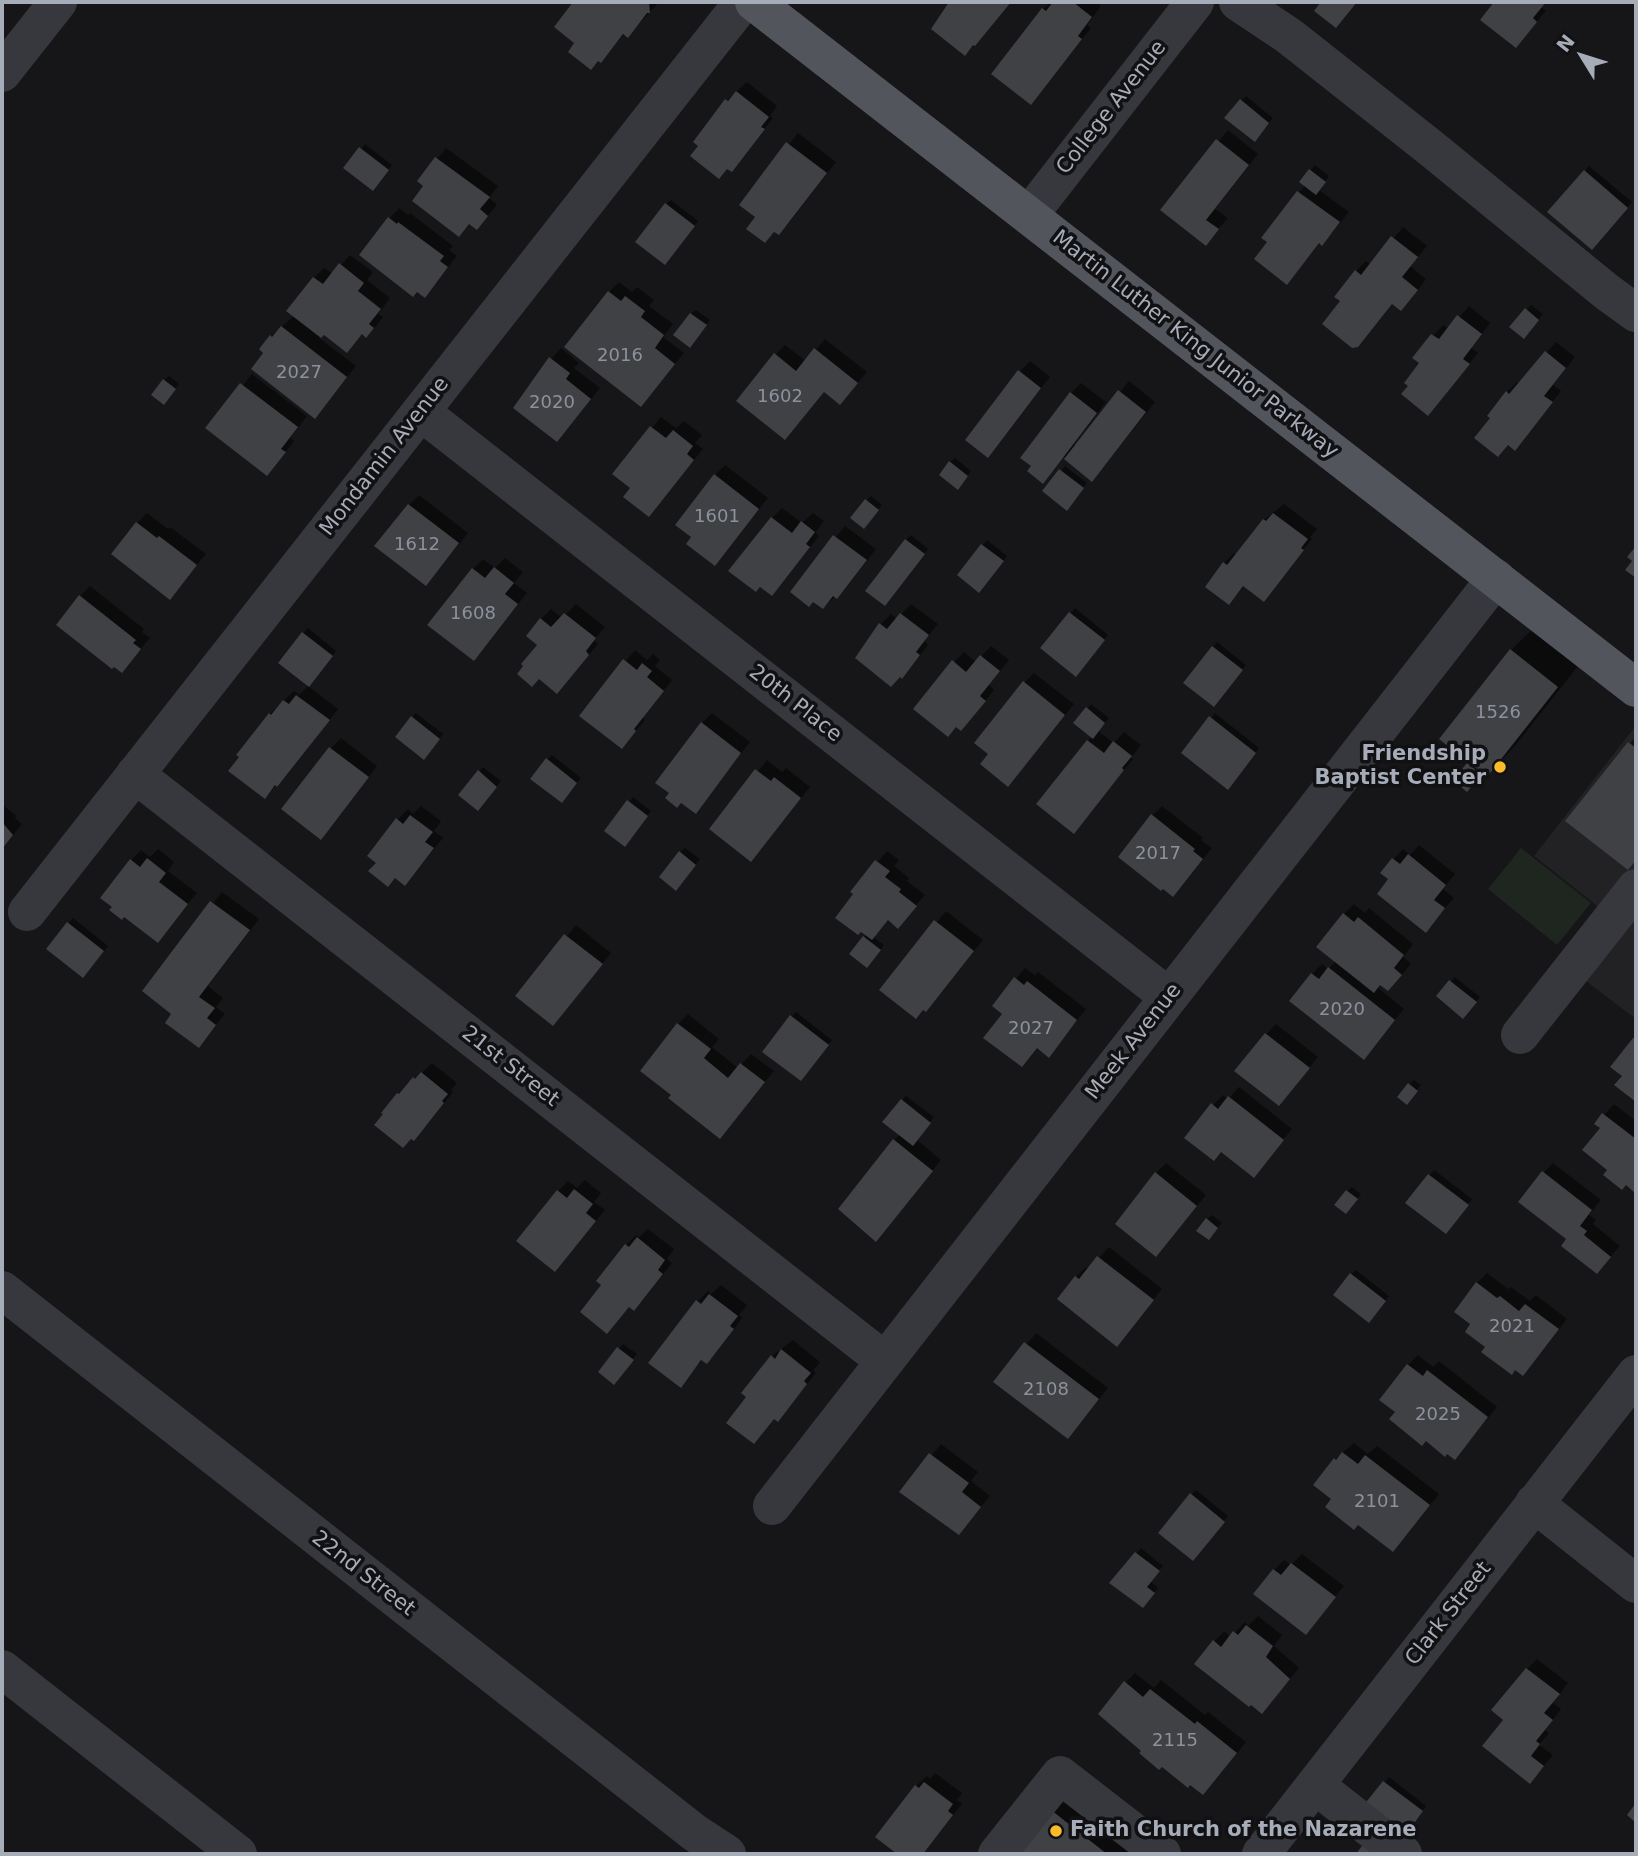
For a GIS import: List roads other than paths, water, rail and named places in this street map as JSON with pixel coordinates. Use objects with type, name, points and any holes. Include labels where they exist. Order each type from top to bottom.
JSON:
[{"type":"main road","name":"Martin Luther King Junior Parkway","points":[[754,2],[1636,688]]},
{"type":"street","points":[[2,73],[58,2]]},
{"type":"street","name":"Mondamin Avenue","points":[[27,912],[743,2]]},
{"type":"street","name":"College Avenue","points":[[1029,215],[1195,2]]},
{"type":"street","points":[[1238,2],[1289,36],[1636,313]]},
{"type":"street","name":"20th Place","points":[[421,412],[1169,997]]},
{"type":"street","name":"Meek Avenue","points":[[772,1506],[1496,578]]},
{"type":"street","name":"21st Street","points":[[135,774],[885,1361]]},
{"type":"street","points":[[1520,1035],[1636,888]]},
{"type":"street","name":"22nd Street","points":[[2,1290],[695,1833],[727,1854]]},
{"type":"street","name":"Clark Street","points":[[1261,1854],[1636,1374]]},
{"type":"street","points":[[1534,1503],[1636,1584]]},
{"type":"street","points":[[2,1669],[238,1854]]},
{"type":"street","points":[[997,1854],[1060,1775],[1162,1854]]},
{"type":"street","points":[[1315,1786],[1404,1854]]},
{"type":"place","name":"Friendship Baptist Center","points":[[1500,767]]},
{"type":"place","name":"Faith Church of the Nazarene","points":[[1056,1831]]}]
